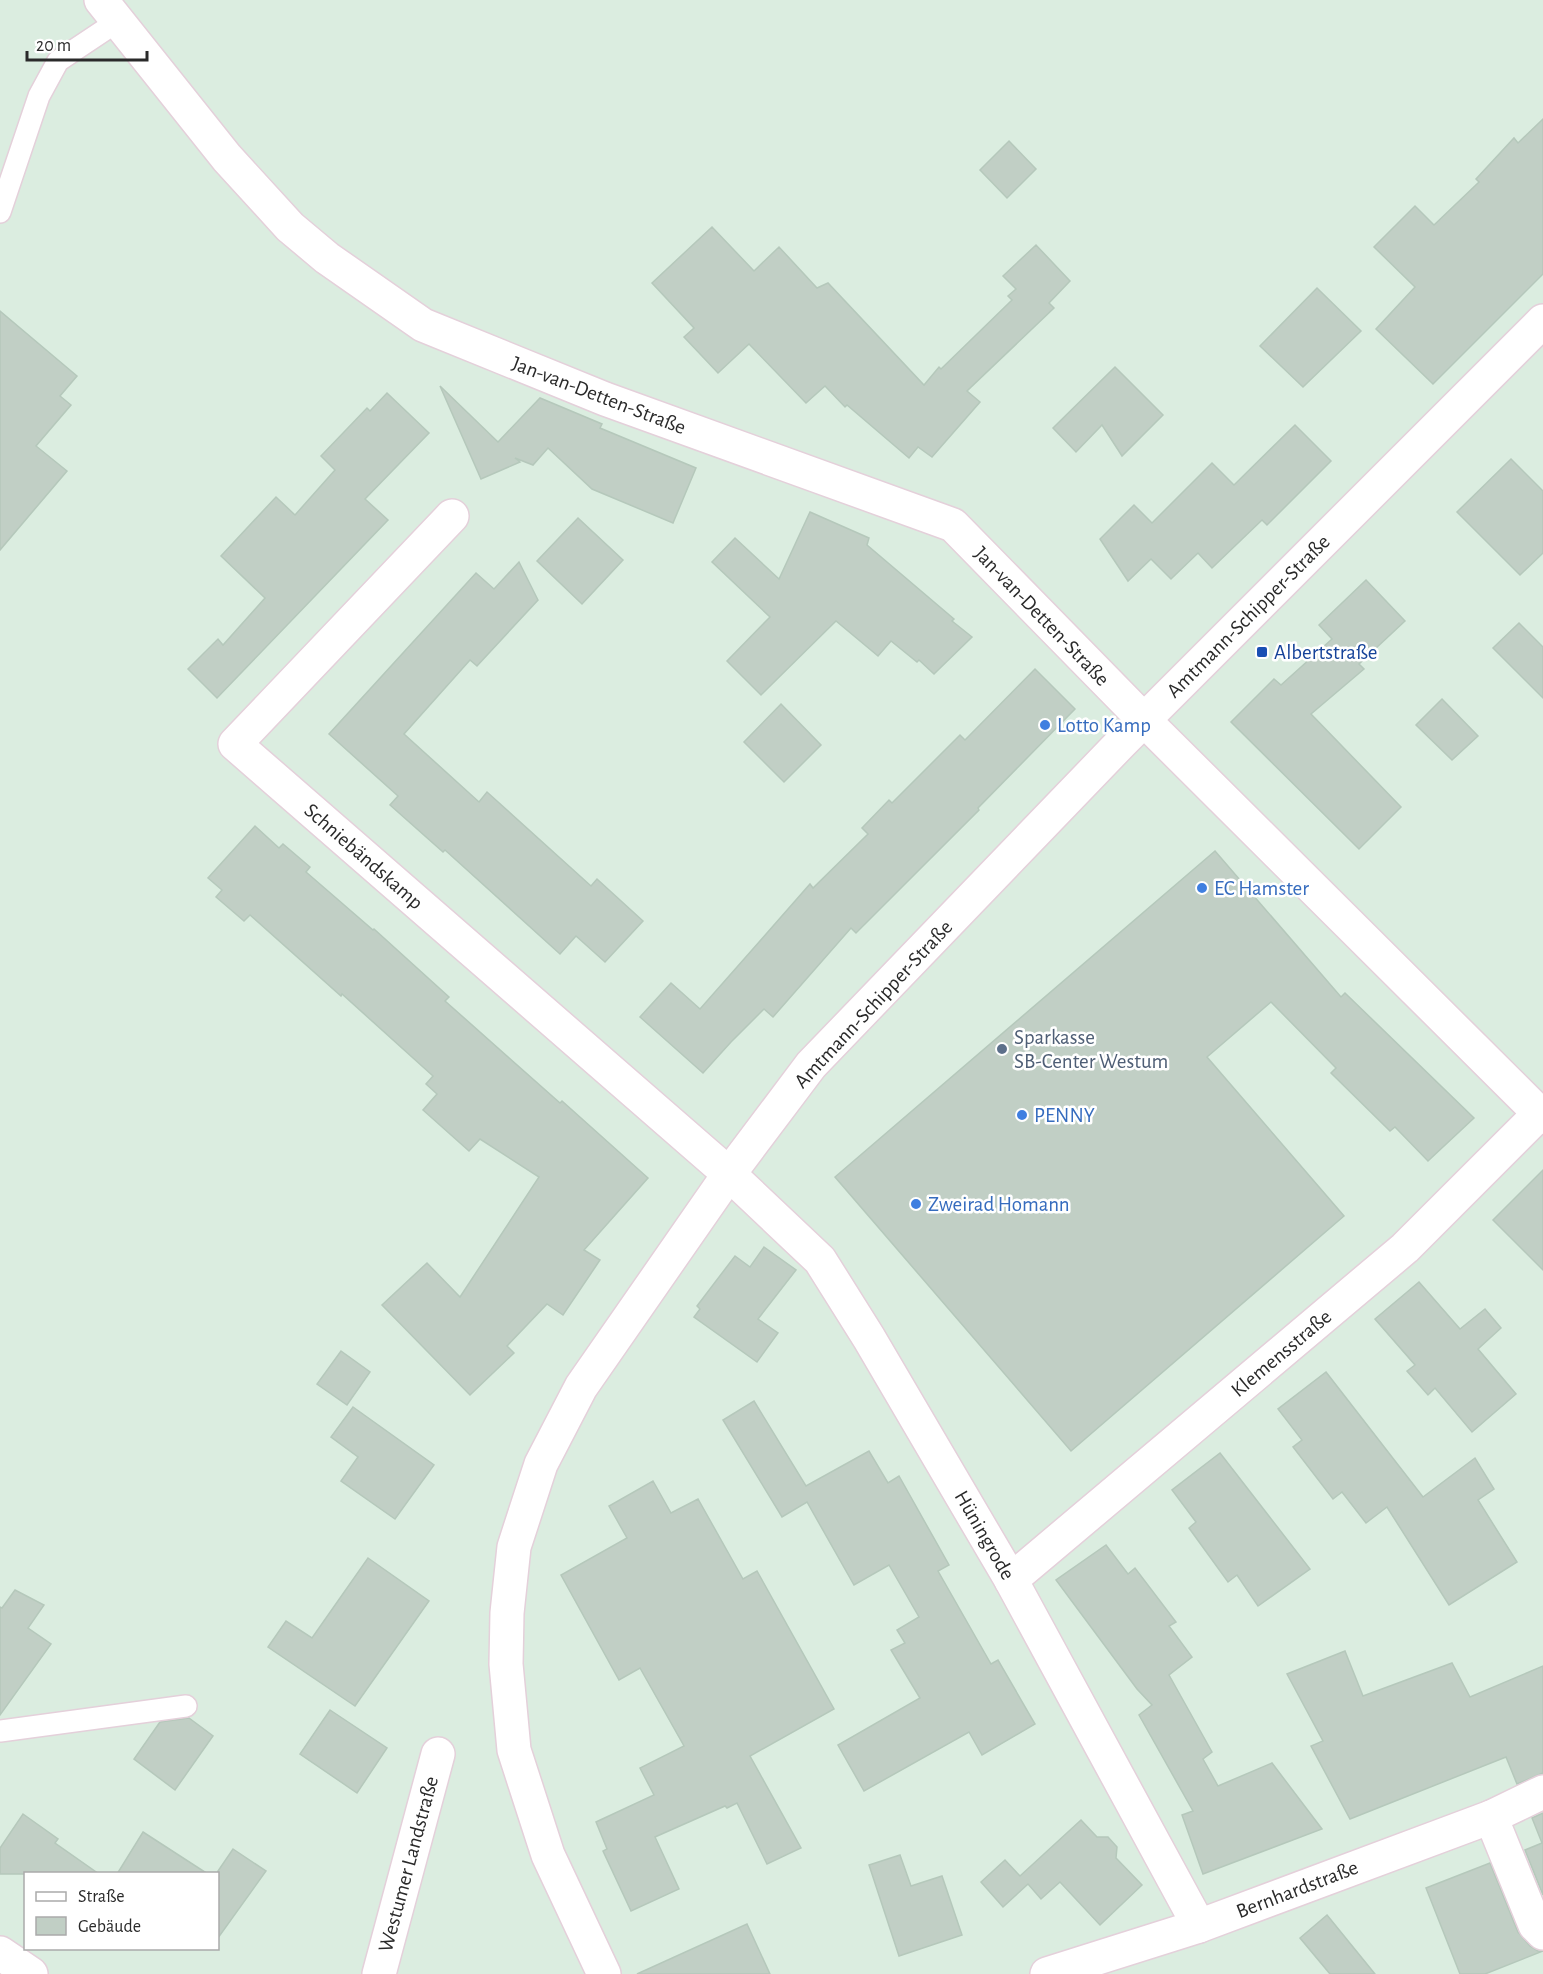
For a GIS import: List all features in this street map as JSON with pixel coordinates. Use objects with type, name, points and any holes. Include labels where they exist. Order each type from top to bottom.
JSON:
[{"type":"street","name":"Jan-van-Detten-Straße","points":[[110,10],[227,158],[290,226],[327,258],[423,325],[605,399],[953,525],[1144,720]]},
{"type":"street","name":"Amtmann-Schipper-Straße","points":[[604,1974],[548,1855],[514,1750],[506,1664],[507,1613],[514,1547],[541,1464],[581,1387],[729,1174],[811,1065],[1144,720],[1543,321]]},
{"type":"street","name":"Schniebändskamp","points":[[452,516],[235,744],[729,1174]]},
{"type":"street","points":[[1144,720],[1541,1115]]},
{"type":"street","name":"Klemensstraße","points":[[1011,1580],[1405,1248],[1541,1115]]},
{"type":"street","name":"Hüningrode","points":[[729,1174],[820,1260],[869,1338],[1011,1580],[1199,1926]]},
{"type":"street","name":"Westumer Landstraße","points":[[379,1974],[438,1754]]},
{"type":"street","name":"Bernhardstraße","points":[[1047,1974],[1199,1926],[1491,1817],[1543,1792]]},
{"type":"street","points":[[1491,1817],[1535,1925],[1543,1933]]},
{"type":"street","points":[[0,1953],[31,1974]]},
{"type":"lane","points":[[0,213],[39,96],[58,61],[110,10]]},
{"type":"lane","points":[[0,1731],[186,1706]]},
{"type":"building","points":[[1543,119],[1543,274],[1433,384],[1376,329],[1415,287],[1374,247],[1415,206],[1434,225],[1479,182],[1476,179],[1514,138],[1518,143]]},
{"type":"building","points":[[1009,141],[1036,169],[1007,198],[980,170]]},
{"type":"building","points":[[712,227],[754,271],[779,247],[817,288],[828,283],[924,385],[939,367],[941,369],[1012,300],[1008,296],[1016,289],[1003,276],[1036,245],[1070,281],[1049,303],[1054,308],[967,391],[980,402],[932,457],[918,447],[909,458],[847,405],[845,407],[825,386],[806,403],[749,344],[718,373],[684,337],[694,328],[652,283]]},
{"type":"building","points":[[1317,288],[1361,331],[1303,387],[1260,346]]},
{"type":"building","points":[[0,311],[77,376],[60,396],[71,405],[36,446],[67,471],[0,550]]},
{"type":"building","points":[[1115,367],[1163,415],[1122,456],[1102,425],[1076,452],[1053,428]]},
{"type":"building","points":[[440,386],[498,442],[540,398],[602,424],[600,428],[696,468],[673,523],[592,489],[548,448],[533,465],[515,458],[520,462],[481,479]]},
{"type":"building","points":[[387,393],[429,433],[365,499],[388,520],[217,698],[188,669],[218,639],[223,645],[265,598],[221,556],[276,497],[295,515],[335,470],[321,456],[367,408],[370,411]]},
{"type":"building","points":[[1295,425],[1331,461],[1267,525],[1262,520],[1212,568],[1198,553],[1171,579],[1151,559],[1128,581],[1100,539],[1134,505],[1152,523],[1212,463],[1234,485]]},
{"type":"building","points":[[1511,459],[1543,491],[1543,553],[1520,575],[1457,512]]},
{"type":"building","points":[[810,512],[869,538],[867,545],[972,637],[934,674],[919,660],[917,662],[891,641],[878,656],[836,621],[761,695],[727,661],[770,617],[712,562],[735,538],[779,579]]},
{"type":"building","points":[[578,518],[623,560],[582,604],[537,561]]},
{"type":"building","points":[[519,562],[538,600],[477,666],[470,660],[404,734],[479,802],[487,792],[591,886],[597,879],[643,921],[605,962],[576,936],[560,954],[445,850],[443,852],[390,805],[398,796],[329,734],[476,573],[494,589]]},
{"type":"building","points":[[1366,580],[1405,621],[1359,664],[1364,669],[1311,714],[1401,807],[1359,849],[1231,722],[1274,679],[1281,685],[1332,639],[1319,625]]},
{"type":"building","points":[[1519,623],[1543,647],[1543,698],[1493,648]]},
{"type":"building","points":[[1035,669],[1075,709],[978,808],[979,810],[856,933],[851,928],[773,1017],[764,1009],[703,1073],[640,1017],[671,983],[700,1009],[810,884],[813,888],[868,834],[862,828],[889,800],[892,803],[960,735],[965,740]]},
{"type":"building","points":[[1442,699],[1478,736],[1452,760],[1416,725]]},
{"type":"building","points":[[781,704],[821,745],[784,782],[744,742]]},
{"type":"building","points":[[255,826],[279,848],[283,844],[310,867],[306,872],[374,929],[449,997],[445,1001],[648,1178],[584,1250],[600,1260],[563,1315],[547,1304],[507,1346],[514,1353],[470,1395],[382,1305],[427,1263],[460,1297],[539,1177],[480,1139],[469,1151],[423,1110],[437,1094],[426,1084],[433,1076],[250,915],[244,921],[216,897],[222,890],[208,878]]},
{"type":"building","points":[[1215,851],[1341,997],[1345,993],[1474,1118],[1428,1161],[1395,1127],[1390,1131],[1331,1073],[1336,1068],[1271,1002],[1207,1057],[1344,1216],[1071,1451],[835,1177]]},
{"type":"building","points":[[1543,1170],[1543,1270],[1493,1220]]},
{"type":"building","points":[[764,1247],[796,1270],[758,1319],[778,1333],[757,1362],[694,1317],[700,1309],[697,1306],[735,1256],[750,1267]]},
{"type":"building","points":[[1419,1282],[1460,1329],[1485,1309],[1501,1328],[1478,1349],[1516,1394],[1472,1432],[1435,1388],[1428,1395],[1407,1371],[1415,1365],[1375,1319]]},
{"type":"building","points":[[341,1351],[370,1372],[347,1405],[317,1384]]},
{"type":"building","points":[[1326,1372],[1423,1497],[1475,1458],[1494,1489],[1478,1500],[1517,1562],[1449,1605],[1387,1507],[1366,1523],[1342,1492],[1333,1499],[1293,1447],[1302,1440],[1278,1409]]},
{"type":"building","points":[[754,1401],[806,1486],[869,1451],[888,1483],[899,1476],[949,1565],[938,1571],[991,1664],[998,1660],[1035,1724],[982,1755],[969,1732],[864,1791],[838,1745],[920,1698],[891,1650],[905,1643],[897,1630],[919,1617],[889,1565],[854,1585],[807,1502],[782,1517],[723,1420]]},
{"type":"building","points":[[353,1407],[434,1465],[395,1519],[341,1481],[358,1457],[331,1437]]},
{"type":"building","points":[[1220,1453],[1310,1569],[1258,1606],[1237,1575],[1228,1582],[1189,1528],[1196,1522],[1172,1490]]},
{"type":"building","points":[[653,1481],[671,1513],[698,1499],[743,1579],[757,1571],[834,1709],[750,1756],[801,1848],[767,1864],[737,1803],[727,1808],[725,1806],[655,1837],[679,1889],[631,1911],[603,1851],[607,1849],[596,1822],[654,1795],[640,1768],[684,1746],[640,1668],[619,1680],[561,1575],[627,1538],[609,1506]]},
{"type":"building","points":[[1106,1545],[1128,1574],[1135,1568],[1176,1622],[1169,1626],[1192,1657],[1169,1675],[1212,1752],[1203,1759],[1218,1786],[1272,1763],[1322,1829],[1203,1874],[1182,1815],[1193,1811],[1139,1715],[1152,1705],[1137,1689],[1056,1580]]},
{"type":"building","points":[[368,1558],[429,1601],[355,1706],[268,1647],[286,1621],[312,1638]]},
{"type":"building","points":[[15,1590],[44,1605],[28,1628],[51,1644],[0,1715],[0,1607],[2,1608]]},
{"type":"building","points":[[1345,1651],[1363,1696],[1452,1663],[1470,1697],[1543,1666],[1543,1773],[1517,1784],[1506,1757],[1350,1819],[1311,1746],[1323,1741],[1287,1674]]},
{"type":"building","points":[[330,1710],[387,1748],[357,1793],[300,1754]]},
{"type":"building","points":[[189,1718],[213,1736],[175,1790],[134,1759],[160,1722]]},
{"type":"building","points":[[1543,1813],[1543,1895],[1525,1850],[1542,1843],[1532,1818]]},
{"type":"building","points":[[23,1814],[58,1839],[55,1843],[96,1872],[0,1874],[0,1848]]},
{"type":"building","points":[[1081,1820],[1097,1837],[1108,1837],[1117,1847],[1116,1858],[1142,1885],[1100,1925],[1060,1882],[1041,1899],[1028,1884],[1003,1907],[981,1882],[1005,1860],[1020,1876]]},
{"type":"building","points":[[143,1832],[205,1872],[118,1872]]},
{"type":"building","points":[[233,1849],[266,1871],[219,1937],[219,1872]]},
{"type":"building","points":[[900,1855],[911,1886],[942,1876],[962,1935],[899,1956],[869,1865]]},
{"type":"building","points":[[1490,1863],[1518,1932],[1530,1946],[1543,1951],[1485,1974],[1460,1974],[1426,1888]]},
{"type":"building","points":[[1327,1915],[1375,1974],[1330,1974],[1300,1938]]},
{"type":"building","points":[[747,1924],[770,1974],[637,1974]]},
{"type":"place","name":"Albertstraße","points":[[1262,652]]},
{"type":"place","name":"Lotto Kamp","points":[[1045,725]]},
{"type":"place","name":"EC Hamster","points":[[1202,888]]},
{"type":"place","name":"Sparkasse SB-Center Westum","points":[[1002,1049]]},
{"type":"place","name":"PENNY","points":[[1022,1115]]},
{"type":"place","name":"Zweirad Homann","points":[[916,1204]]}]
